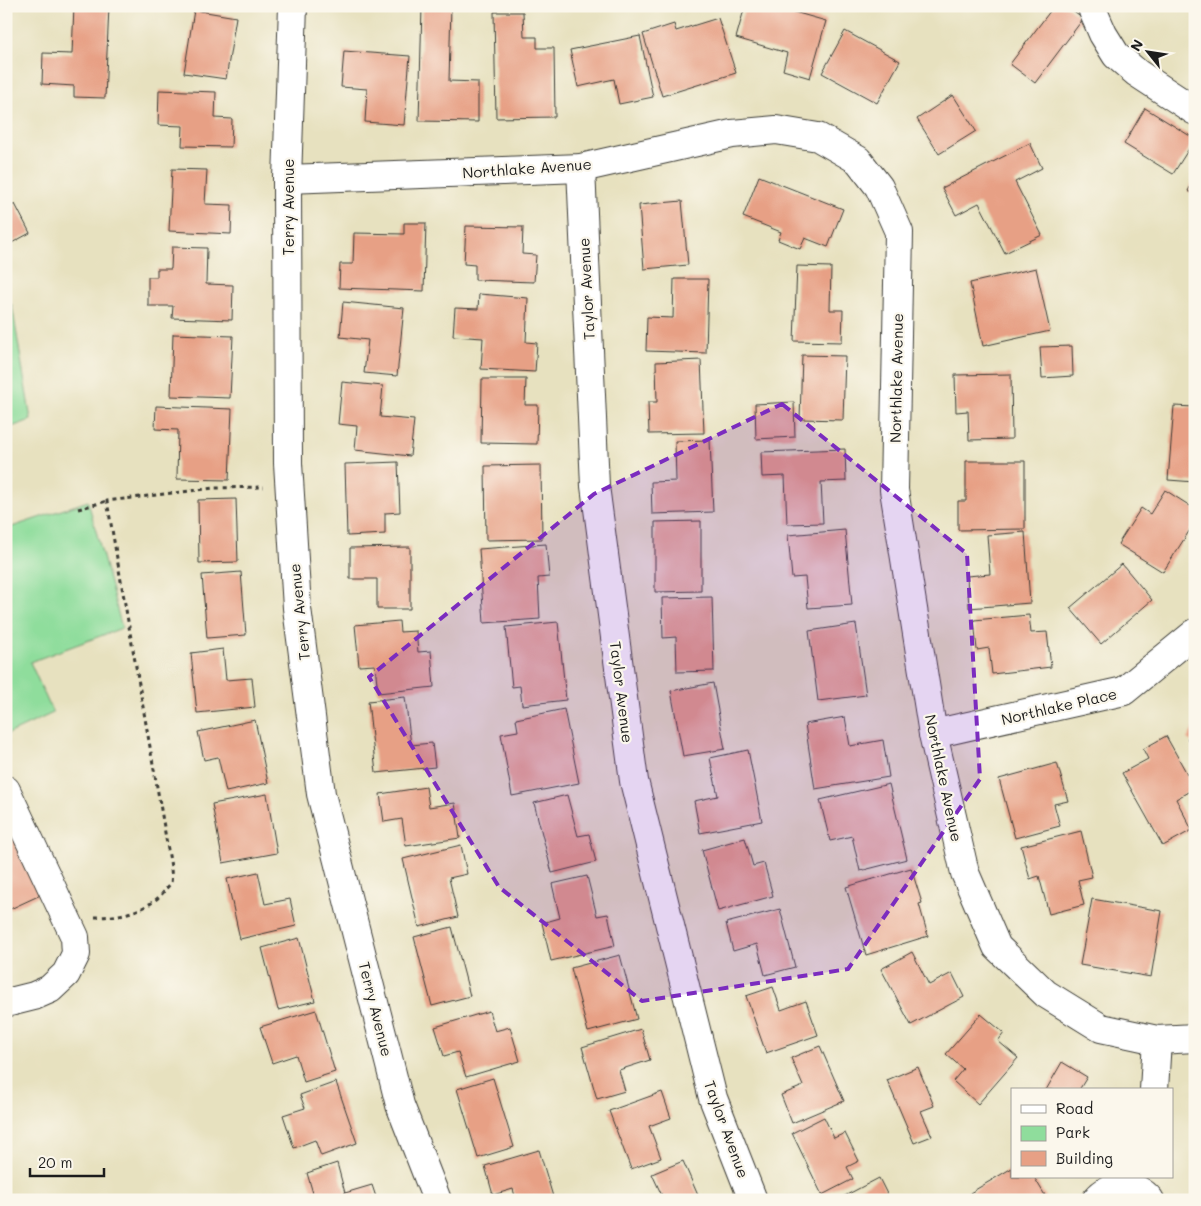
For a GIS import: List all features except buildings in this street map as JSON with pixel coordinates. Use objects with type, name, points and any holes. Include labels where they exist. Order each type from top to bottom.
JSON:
[{"type":"street","name":"Terry Avenue","points":[[293,6],[288,179],[288,463],[297,608],[321,794],[400,1105],[437,1200]]},
{"type":"street","points":[[1093,6],[1093,11],[1103,34],[1116,56],[1137,73],[1195,110]]},
{"type":"street","name":"Northlake Avenue","points":[[288,179],[581,168],[732,134],[776,130],[818,137],[858,160],[879,187],[899,232],[894,490],[933,734],[965,873],[997,947],[1046,994],[1101,1028],[1156,1040],[1195,1038]]},
{"type":"street","name":"Taylor Avenue","points":[[581,168],[595,486],[634,781],[713,1098],[753,1200]]},
{"type":"street","name":"Northlake Place","points":[[933,734],[1124,691],[1195,633]]},
{"type":"street","points":[[6,790],[75,937],[76,954],[66,974],[50,989],[34,996],[6,1003]]},
{"type":"street","points":[[1154,1088],[1156,1040]]},
{"type":"street","points":[[1096,1200],[1100,1194],[1112,1188],[1125,1186],[1149,1192]]},
{"type":"path","points":[[78,509],[108,501],[214,488],[290,486]]},
{"type":"path","points":[[64,915],[85,918],[110,917],[130,912],[149,905],[161,895],[170,883],[171,867],[108,501]]},
{"type":"highlighted area","points":[[782,404],[967,554],[980,779],[848,969],[642,1001],[499,887],[369,677],[594,494]]},
{"type":"green space","points":[[6,301],[12,305],[31,420],[6,429]]},
{"type":"green space","points":[[88,501],[122,628],[30,662],[53,713],[6,735],[6,529]]}]
